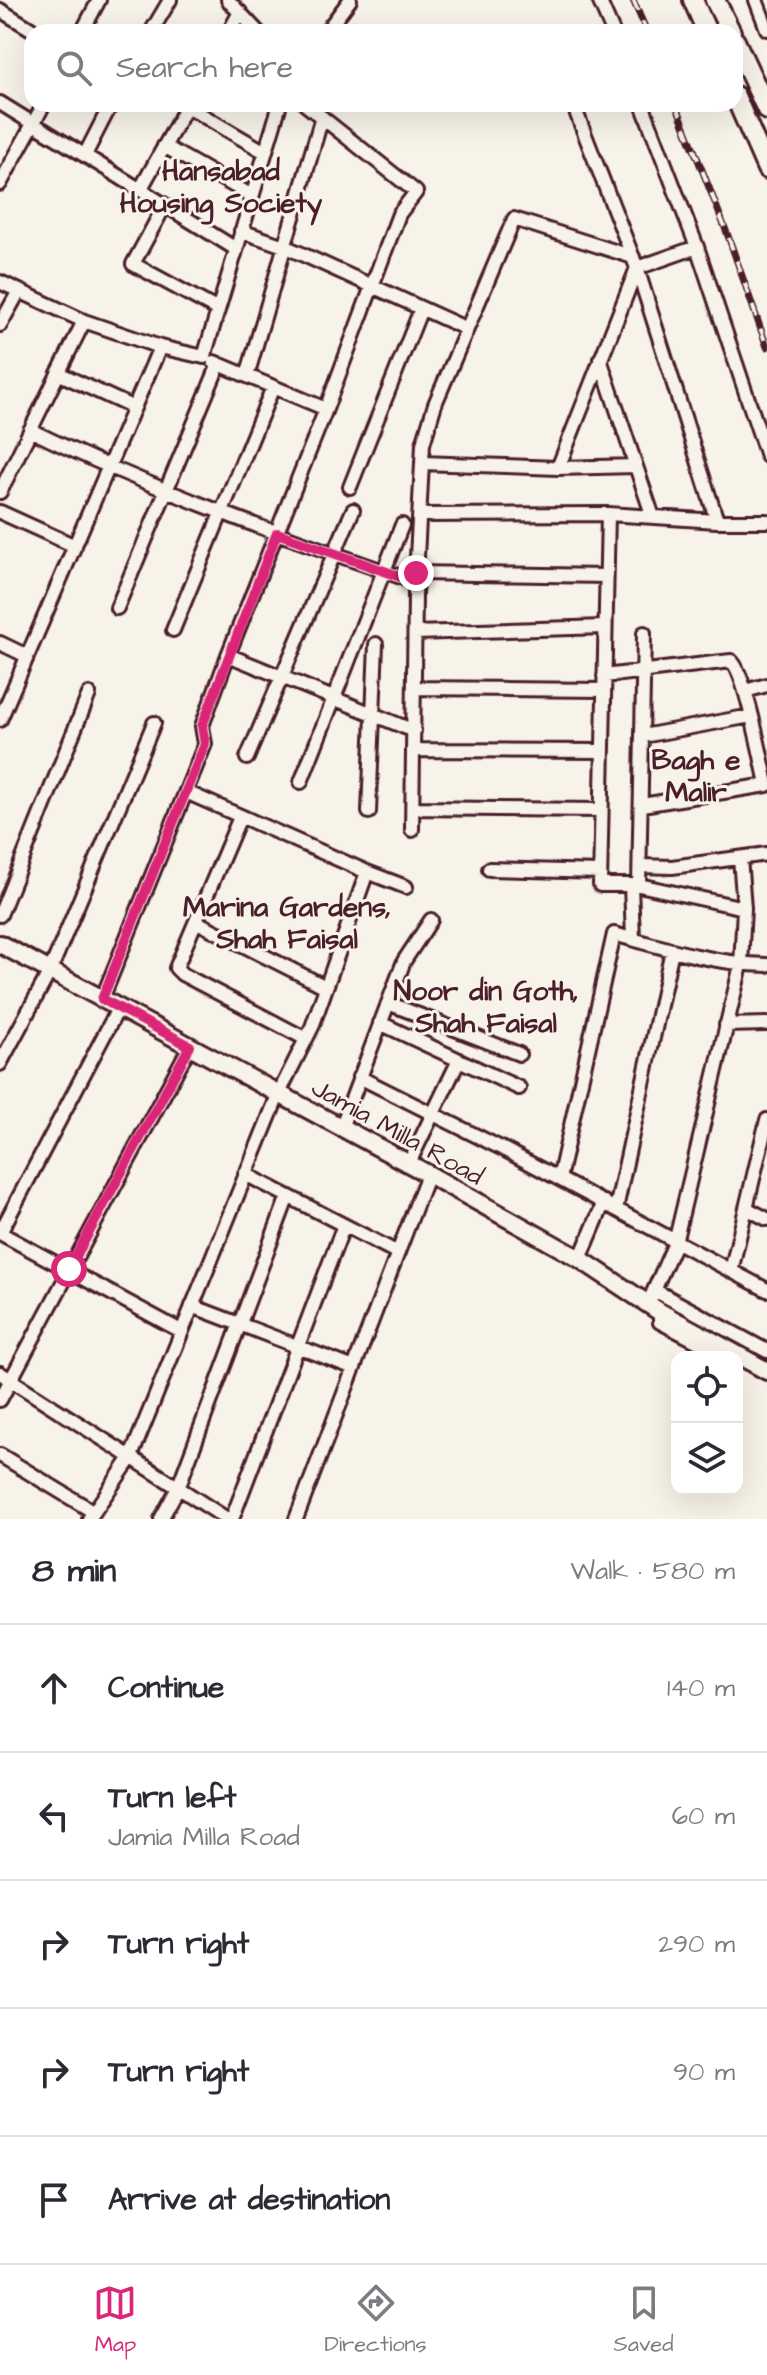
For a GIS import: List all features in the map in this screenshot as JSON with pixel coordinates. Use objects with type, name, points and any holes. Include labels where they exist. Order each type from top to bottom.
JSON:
[{"type":"highway","points":[[693,0],[704,24]]},
{"type":"highway","points":[[715,0],[727,24]]},
{"type":"highway","points":[[743,58],[767,110]]},
{"type":"highway","points":[[742,112],[767,169]]},
{"type":"main road","name":"Jamia Milla Road","points":[[0,944],[409,1163],[580,1259],[767,1371]]},
{"type":"street","points":[[86,24],[99,0]]},
{"type":"street","points":[[156,24],[170,0]]},
{"type":"street","points":[[228,0],[251,24]]},
{"type":"street","points":[[332,24],[350,0]]},
{"type":"street","points":[[599,0],[610,24]]},
{"type":"street","points":[[760,2],[767,29]]},
{"type":"street","points":[[0,10],[24,25]]},
{"type":"street","points":[[233,24],[240,12]]},
{"type":"street","points":[[0,103],[236,249]]},
{"type":"street","points":[[0,184],[39,112]]},
{"type":"street","points":[[85,155],[107,112]]},
{"type":"street","points":[[140,190],[182,112]]},
{"type":"street","points":[[198,112],[265,152]]},
{"type":"street","points":[[204,357],[278,112]]},
{"type":"street","points":[[102,999],[205,744],[202,726],[399,214],[416,192],[315,112]]},
{"type":"street","points":[[576,112],[635,263],[717,521]]},
{"type":"street","points":[[645,112],[697,247],[767,456]]},
{"type":"street","points":[[247,376],[322,117]]},
{"type":"street","points":[[164,146],[252,196]]},
{"type":"street","points":[[165,205],[133,264],[218,310]]},
{"type":"street","points":[[412,830],[416,578],[423,444],[435,404],[514,219],[635,263],[697,247]]},
{"type":"street","points":[[241,231],[284,246],[467,329]]},
{"type":"street","points":[[558,468],[635,263]]},
{"type":"street","points":[[0,282],[84,321],[160,347],[204,357],[326,409]]},
{"type":"street","points":[[0,325],[19,291]]},
{"type":"street","points":[[350,487],[421,309]]},
{"type":"street","points":[[1,488],[84,321]]},
{"type":"street","points":[[0,720],[160,347]]},
{"type":"street","points":[[600,359],[653,517]]},
{"type":"street","points":[[117,608],[219,364]]},
{"type":"street","points":[[58,373],[134,408]]},
{"type":"street","points":[[173,630],[273,387]]},
{"type":"street","points":[[30,430],[108,468],[222,514],[383,571],[416,578],[606,576]]},
{"type":"street","points":[[422,463],[558,468],[636,466]]},
{"type":"street","points":[[247,758],[353,510]]},
{"type":"street","points":[[0,512],[75,546]]},
{"type":"street","points":[[420,515],[608,514],[767,521]]},
{"type":"street","points":[[608,514],[600,885],[635,885],[744,908]]},
{"type":"street","points":[[301,782],[402,525]]},
{"type":"street","points":[[415,633],[605,627]]},
{"type":"street","points":[[633,939],[635,885],[641,866],[644,633]]},
{"type":"street","points":[[0,643],[27,656]]},
{"type":"street","points":[[369,812],[376,644]]},
{"type":"street","points":[[228,655],[414,731]]},
{"type":"street","points":[[604,676],[731,661],[737,665],[745,691],[767,784],[642,805]]},
{"type":"street","points":[[745,691],[767,685]]},
{"type":"street","points":[[414,688],[604,690]]},
{"type":"street","points":[[0,915],[89,694]]},
{"type":"street","points":[[643,736],[751,716]]},
{"type":"street","points":[[0,1064],[50,971],[154,723]]},
{"type":"street","points":[[414,750],[603,751]]},
{"type":"street","points":[[186,792],[406,887]]},
{"type":"street","points":[[413,808],[601,810]]},
{"type":"street","points":[[240,817],[176,968],[178,972],[306,1039]]},
{"type":"street","points":[[641,866],[672,867],[767,854]]},
{"type":"street","points":[[716,1351],[660,1322],[654,1304],[675,1243],[741,965],[744,908],[740,858]]},
{"type":"street","points":[[489,869],[600,872]]},
{"type":"street","points":[[0,1455],[92,1515],[130,1459],[245,1174],[306,1039],[367,872]]},
{"type":"street","points":[[341,1128],[404,961],[431,920]]},
{"type":"street","points":[[197,922],[326,987]]},
{"type":"street","points":[[559,1179],[614,934],[741,965],[767,965]]},
{"type":"street","points":[[580,1259],[610,1206],[672,950]]},
{"type":"street","points":[[388,1003],[519,1054]]},
{"type":"street","points":[[119,1007],[0,1233],[181,1331]]},
{"type":"street","points":[[380,1023],[519,1088]]},
{"type":"street","points":[[726,1025],[767,1024]]},
{"type":"street","points":[[0,1400],[190,1046]]},
{"type":"street","points":[[409,1163],[459,1060]]},
{"type":"street","points":[[359,1077],[767,1290]]},
{"type":"street","points":[[731,1271],[767,1120]]},
{"type":"street","points":[[245,1174],[398,1253]]},
{"type":"street","points":[[296,1519],[428,1174]]},
{"type":"street","points":[[161,1519],[178,1488],[288,1196]]},
{"type":"street","points":[[746,1208],[767,1219]]},
{"type":"street","points":[[0,1373],[130,1459],[230,1519],[344,1225]]},
{"type":"street","points":[[654,1304],[767,1351]]},
{"type":"street","points":[[192,1306],[354,1368]]},
{"type":"street","points":[[743,1365],[767,1378]]},
{"type":"railway","points":[[633,0],[644,24]]},
{"type":"railway","points":[[679,112],[727,233],[767,347]]},
{"type":"district","name":"Hansabad Housing Society","points":[[221,186]]},
{"type":"district","name":"Bagh e Malir","points":[[696,775]]},
{"type":"district","name":"Marina Gardens, Shah Faisal","points":[[287,922]]},
{"type":"district","name":"Noor din Goth, Shah Faisal","points":[[486,1006]]},
{"type":"route","points":[[69,1269],[190,1046],[102,999],[205,744],[202,726],[277,533],[415,582],[416,573]]}]
